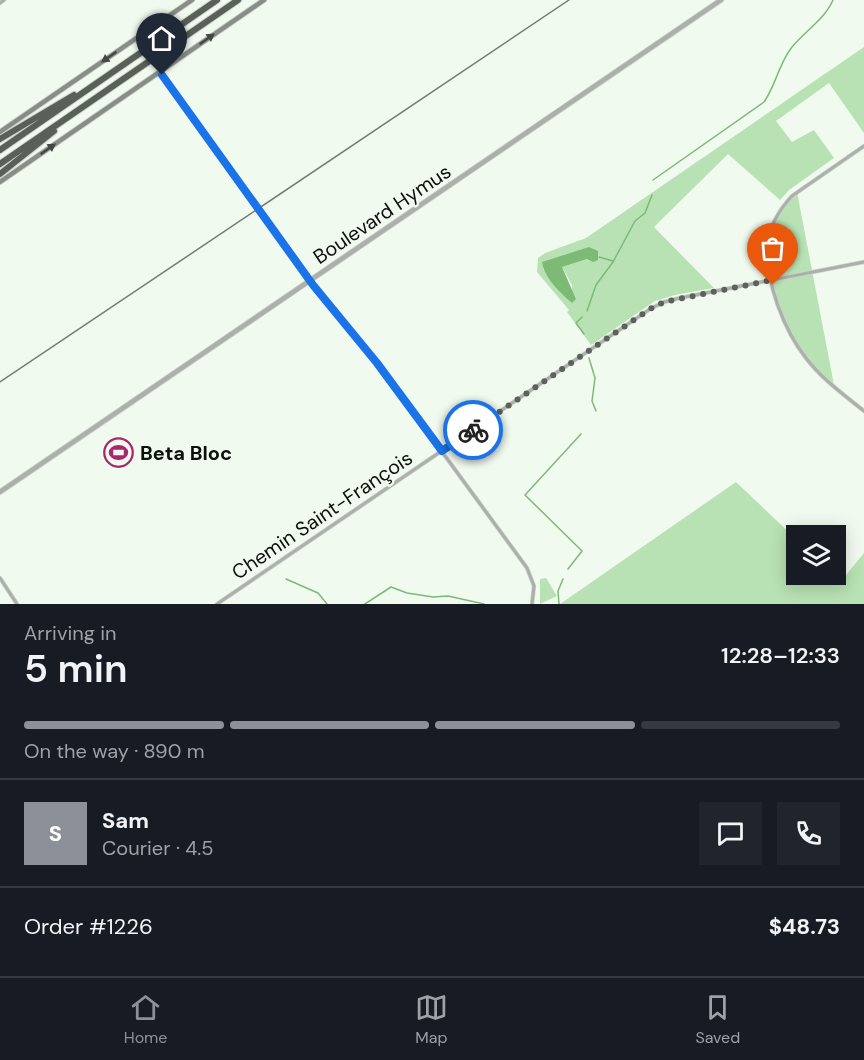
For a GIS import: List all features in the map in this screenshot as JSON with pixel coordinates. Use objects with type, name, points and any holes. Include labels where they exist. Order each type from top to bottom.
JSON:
[{"type":"highway","points":[[0,150],[217,0]]},
{"type":"highway","points":[[0,164],[238,0]]},
{"type":"highway","points":[[0,139],[111,73]]},
{"type":"highway","points":[[0,174],[89,102]]},
{"type":"main road","points":[[0,132],[192,0]]},
{"type":"main road","points":[[0,182],[264,0]]},
{"type":"street","points":[[0,3],[4,0]]},
{"type":"street","name":"Boulevard Hymus","points":[[0,492],[721,0]]},
{"type":"street","points":[[159,72],[310,281],[377,363],[528,571],[534,586],[532,604]]},
{"type":"street","points":[[864,146],[797,192],[783,205],[774,220],[768,245],[768,260],[780,311],[793,340],[807,360],[864,411]]},
{"type":"street","name":"Chemin Saint-François","points":[[217,604],[650,309],[664,302],[864,262]]},
{"type":"street","points":[[0,578],[17,604]]},
{"type":"shaded area","points":[[864,47],[864,133],[829,83],[776,121],[792,142],[814,130],[834,158],[789,190],[780,200],[728,154],[654,227],[714,288],[655,301],[591,345],[567,312],[569,310],[537,272],[538,258],[545,253],[586,238]],"holes":[[[598,251],[593,261],[587,259],[562,267],[572,285],[572,303],[561,293],[543,268]]]},
{"type":"shaded area","points":[[797,192],[834,385],[810,363],[798,348],[782,317],[772,283],[769,266],[770,234],[780,211]]},
{"type":"shaded area","points":[[589,247],[598,251],[598,260],[593,262],[587,259],[562,267],[576,299],[572,303],[549,279],[542,262]]},
{"type":"shaded area","points":[[736,482],[786,530],[786,585],[846,585],[846,575],[864,553],[864,604],[560,604]]},
{"type":"shaded area","points":[[546,578],[557,596],[540,604],[540,579]]},
{"type":"waterway","points":[[653,180],[764,102],[788,53],[825,13],[833,0]]},
{"type":"waterway","points":[[587,311],[596,285],[613,262],[635,221],[645,213],[652,195]]},
{"type":"waterway","points":[[599,257],[613,261]]},
{"type":"waterway","points":[[582,317],[576,323],[584,334]]},
{"type":"waterway","points":[[589,358],[595,378],[592,401],[596,411]]},
{"type":"waterway","points":[[568,569],[582,551],[525,495],[581,434]]},
{"type":"waterway","points":[[286,579],[318,593],[327,604]]},
{"type":"waterway","points":[[559,604],[558,591],[563,579]]},
{"type":"waterway","points":[[365,604],[391,587],[407,593],[433,597],[448,596],[484,604]]},
{"type":"tram line","points":[[0,382],[569,0]]},
{"type":"way so far","points":[[473,430],[650,309],[664,302],[772,280],[773,285]]},
{"type":"place","name":"Beta Bloc","points":[[119,453]]},
{"type":"route","points":[[162,75],[313,285],[377,363],[442,451],[473,430]]}]
